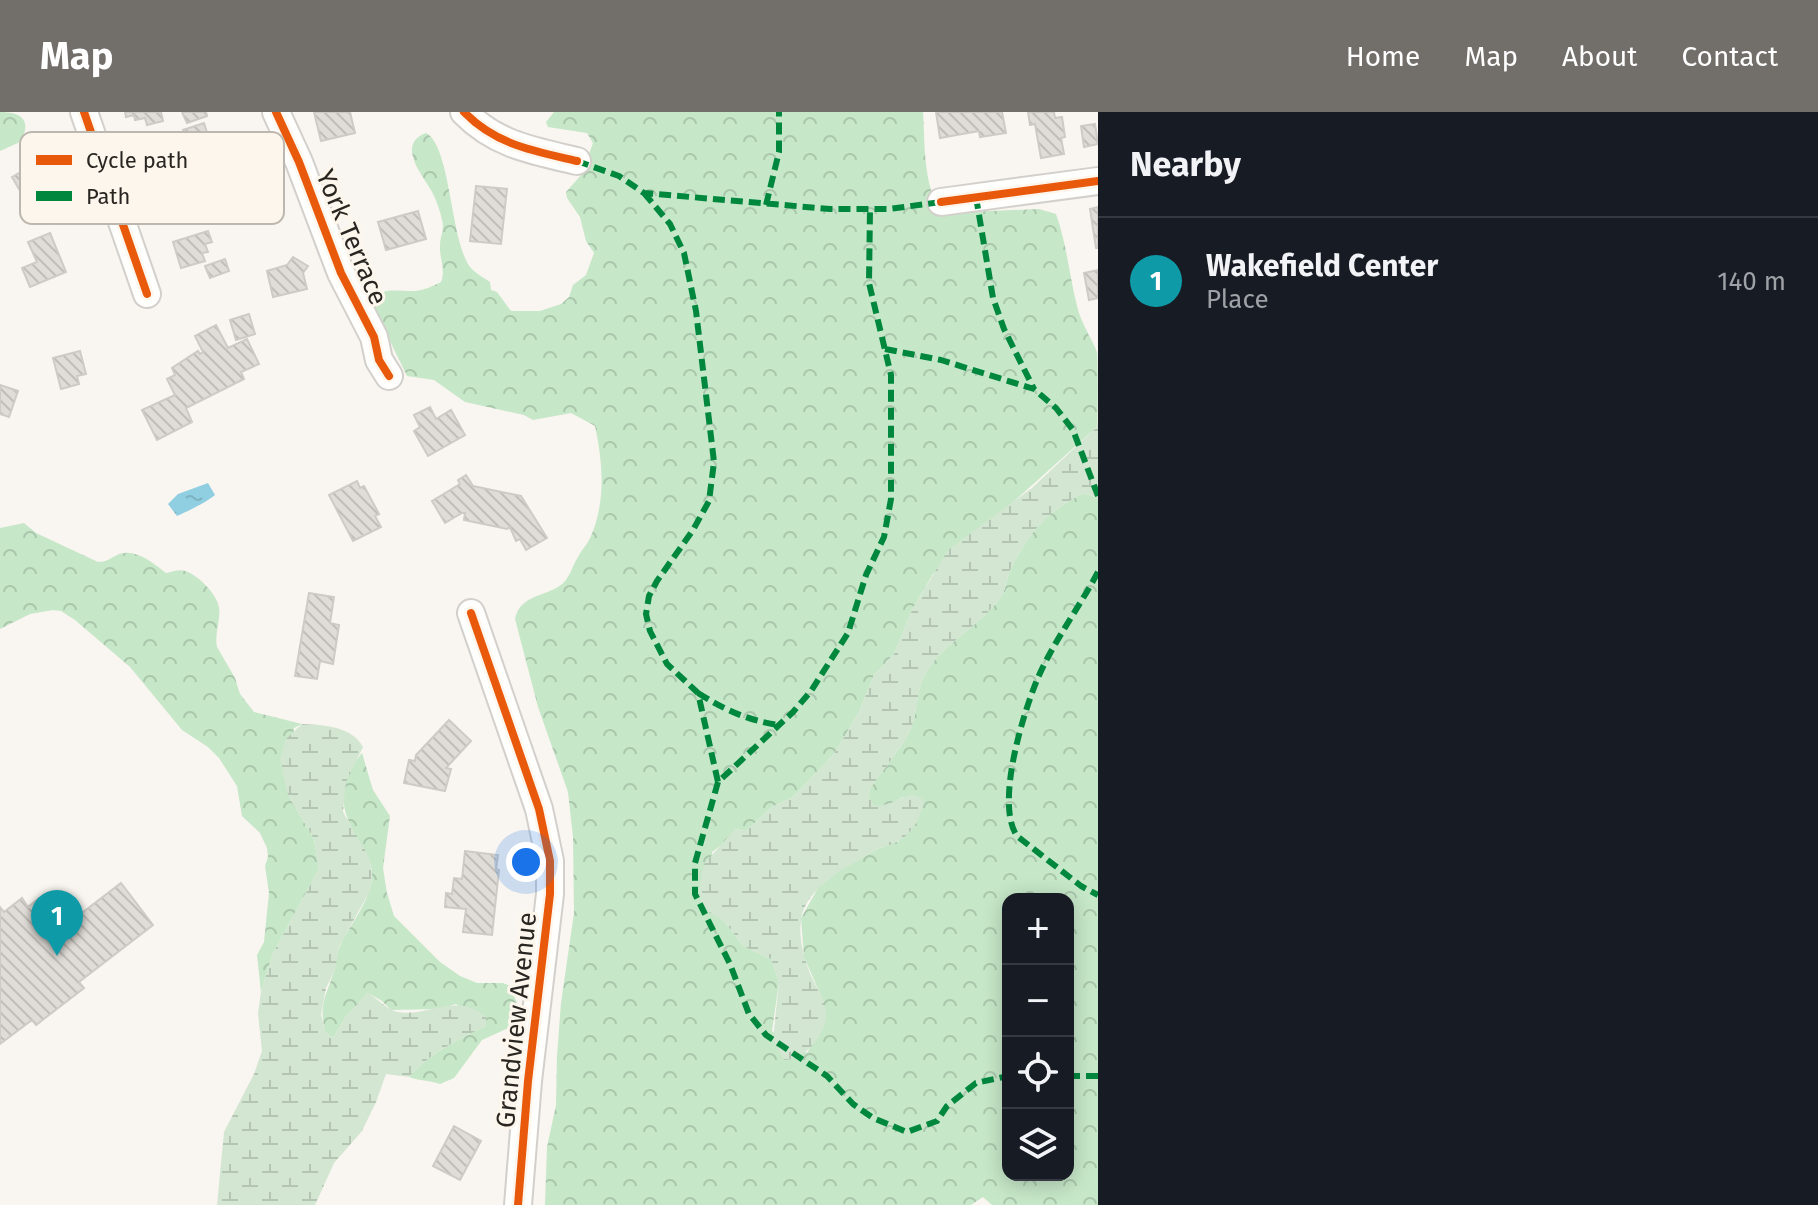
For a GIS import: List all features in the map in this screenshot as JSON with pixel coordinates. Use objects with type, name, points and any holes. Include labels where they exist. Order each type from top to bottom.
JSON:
[{"type":"street","points":[[84,112],[91,132]]},
{"type":"street","name":"York Terrace","points":[[276,112],[299,162],[341,273],[374,337],[379,360],[389,376]]},
{"type":"street","points":[[464,112],[488,134],[510,144],[577,161]]},
{"type":"street","points":[[941,202],[1098,181]]},
{"type":"street","points":[[123,224],[147,294]]},
{"type":"street","name":"Grandview Avenue","points":[[471,613],[539,809],[550,861],[550,894],[528,1081],[518,1205]]},
{"type":"green space","points":[[0,112],[19,116],[25,123],[24,132],[20,132],[20,142],[0,151]]},
{"type":"green space","points":[[554,112],[923,112],[928,178],[942,213],[1039,209],[1056,214],[1079,312],[1097,352],[1097,427],[933,574],[912,610],[894,654],[874,675],[859,712],[834,754],[793,797],[772,807],[746,831],[735,829],[727,841],[712,852],[716,915],[743,946],[771,959],[779,982],[772,1031],[807,1053],[826,1014],[804,957],[801,918],[818,888],[837,872],[877,849],[899,841],[903,797],[889,804],[874,806],[868,796],[911,728],[925,674],[942,652],[994,606],[1002,595],[1019,553],[1041,523],[1084,493],[1098,498],[1098,1205],[992,1205],[983,1197],[971,1205],[545,1205],[547,1147],[556,1105],[561,1003],[574,913],[573,837],[568,792],[538,707],[515,619],[526,601],[565,581],[590,539],[601,496],[598,440],[595,426],[571,413],[533,420],[524,415],[465,402],[434,380],[407,376],[370,300],[386,291],[419,290],[441,282],[443,223],[435,197],[412,152],[417,138],[426,133],[441,155],[458,236],[470,267],[490,282],[491,290],[497,292],[511,311],[540,311],[561,304],[569,297],[573,285],[586,275],[594,253],[566,192],[582,174],[593,143],[587,133],[548,127],[546,122]]},
{"type":"green space","points":[[1098,418],[1098,498],[1084,493],[1060,507],[1026,542],[1012,566],[1004,592],[994,606],[942,652],[925,674],[911,728],[870,789],[868,796],[874,805],[880,806],[907,796],[919,796],[924,801],[916,824],[903,838],[875,850],[830,878],[804,908],[801,943],[807,966],[825,1005],[825,1022],[818,1038],[807,1051],[784,1060],[773,1040],[779,982],[771,959],[743,946],[725,922],[702,908],[699,889],[704,864],[735,829],[746,831],[772,807],[793,797],[834,754],[859,712],[874,675],[894,654],[912,610],[948,550],[1032,488],[1097,427]]},
{"type":"green space","points":[[24,523],[36,533],[98,562],[130,553],[143,557],[166,573],[183,570],[195,576],[211,591],[218,603],[217,647],[235,678],[240,694],[254,712],[302,724],[294,728],[287,793],[314,839],[319,869],[273,953],[261,992],[257,955],[264,942],[269,893],[265,866],[267,848],[260,833],[242,816],[237,786],[219,758],[182,730],[130,667],[75,620],[61,611],[53,610],[30,614],[0,629],[0,528]]},
{"type":"green space","points":[[302,724],[344,731],[363,747],[346,782],[343,812],[369,857],[372,873],[370,891],[339,946],[321,1014],[325,1032],[333,1038],[345,1018],[368,993],[391,1010],[405,1013],[452,1006],[475,1009],[486,1017],[486,1026],[435,1054],[409,1077],[386,1074],[362,1131],[334,1163],[315,1205],[217,1205],[224,1132],[254,1074],[262,1051],[258,1013],[261,992],[273,953],[319,869],[314,839],[287,793],[280,759],[285,740]]},
{"type":"green space","points":[[362,753],[373,790],[390,816],[383,868],[394,916],[440,962],[460,976],[477,983],[510,986],[519,1008],[517,1024],[482,1040],[454,1078],[440,1084],[409,1077],[435,1054],[486,1026],[456,1004],[439,1009],[391,1010],[368,993],[345,1018],[333,1038],[325,1032],[323,1005],[339,949],[371,886],[369,859],[353,831],[343,797],[348,776]]},
{"type":"water","points":[[208,483],[215,495],[177,516],[168,504],[178,494]]},
{"type":"building","points":[[125,112],[161,112],[163,121],[147,125],[145,118],[135,120],[134,115],[126,117]]},
{"type":"building","points":[[182,112],[206,112],[207,116],[187,123]]},
{"type":"building","points":[[314,112],[350,112],[355,133],[321,141]]},
{"type":"building","points":[[936,112],[1002,112],[1006,133],[980,137],[979,131],[940,138]]},
{"type":"building","points":[[1028,112],[1054,112],[1055,118],[1062,117],[1064,154],[1041,158],[1035,124],[1030,125]]},
{"type":"building","points":[[204,123],[207,132],[184,132]]},
{"type":"building","points":[[1095,124],[1098,144],[1084,147],[1081,126]]},
{"type":"building","points":[[20,172],[20,191],[12,177]]},
{"type":"building","points":[[476,186],[507,189],[501,244],[470,241]]},
{"type":"building","points":[[1098,207],[1098,248],[1096,248],[1090,209]]},
{"type":"building","points":[[418,211],[426,239],[386,250],[378,222]]},
{"type":"building","points":[[208,231],[212,242],[205,244],[208,252],[202,253],[205,261],[181,268],[173,242]]},
{"type":"building","points":[[50,233],[66,272],[30,287],[22,268],[37,262],[28,242]]},
{"type":"building","points":[[293,257],[308,266],[303,273],[307,289],[273,297],[267,271],[287,265]]},
{"type":"building","points":[[225,259],[229,271],[210,278],[205,266]]},
{"type":"building","points":[[1098,270],[1098,298],[1089,300],[1084,273]]},
{"type":"building","points":[[249,314],[255,334],[236,340],[230,320]]},
{"type":"building","points":[[216,325],[228,348],[247,339],[259,364],[241,372],[244,379],[186,408],[192,422],[157,440],[142,410],[175,395],[167,379],[175,375],[172,368],[198,351],[200,354],[203,352],[195,336]]},
{"type":"building","points":[[80,351],[86,374],[77,376],[79,384],[61,389],[53,358]]},
{"type":"building","points":[[0,385],[18,391],[9,417],[0,414]]},
{"type":"building","points":[[430,407],[436,419],[451,410],[465,435],[428,456],[414,431],[420,427],[414,415]]},
{"type":"building","points":[[466,475],[473,486],[521,496],[547,538],[526,550],[520,539],[516,541],[510,527],[507,529],[464,520],[465,513],[445,523],[432,501],[460,484],[458,480]]},
{"type":"building","points":[[357,481],[360,488],[364,486],[379,514],[375,516],[381,527],[353,541],[329,495]]},
{"type":"building","points":[[309,593],[334,597],[330,623],[339,625],[333,664],[320,661],[317,679],[295,676]]},
{"type":"building","points":[[449,720],[471,741],[446,768],[451,769],[445,791],[404,783],[409,760],[415,761],[416,755]]},
{"type":"building","points":[[465,851],[498,855],[492,935],[463,932],[466,909],[445,907],[446,893],[452,894],[454,878],[462,879]]},
{"type":"building","points":[[121,883],[153,925],[79,982],[84,988],[36,1025],[32,1020],[0,1044],[0,907],[4,912],[22,898],[28,907],[38,899],[61,929]]},
{"type":"building","points":[[454,1126],[481,1141],[460,1180],[433,1166]]},
{"type":"marked path","points":[[766,205],[779,152],[779,112]]},
{"type":"marked path","points":[[577,161],[619,176],[644,193],[830,209],[889,209],[941,202]]},
{"type":"marked path","points":[[644,193],[670,224],[684,253],[696,311],[714,462],[709,501],[657,581],[649,596],[646,614],[650,631],[667,664],[698,693],[718,782],[793,712],[811,691],[848,633],[866,575],[884,537],[891,499],[891,375],[869,283],[870,209]]},
{"type":"marked path","points":[[976,197],[993,298],[1004,329],[1034,389]]},
{"type":"marked path","points":[[885,349],[941,360],[1034,389],[1056,408],[1073,430],[1098,496]]},
{"type":"marked path","points":[[1098,572],[1037,680],[1019,736],[1009,803],[1011,822],[1017,836],[1081,886],[1098,895]]},
{"type":"marked path","points":[[698,693],[736,714],[778,725]]},
{"type":"marked path","points":[[718,782],[695,863],[695,894],[730,964],[749,1014],[766,1035],[827,1076],[853,1104],[873,1118],[907,1132],[937,1121],[947,1106],[976,1083],[1002,1077]]},
{"type":"marked path","points":[[1074,1076],[1098,1076]]},
{"type":"cycle path","points":[[84,112],[91,132]]},
{"type":"cycle path","points":[[276,112],[299,162],[341,273],[374,337],[379,360],[389,376]]},
{"type":"cycle path","points":[[464,112],[502,139],[577,161]]},
{"type":"cycle path","points":[[941,202],[1098,181]]},
{"type":"cycle path","points":[[123,224],[147,294]]},
{"type":"cycle path","points":[[471,613],[539,809],[550,861],[550,894],[528,1081],[518,1205]]},
{"type":"place","name":"Wakefield Center","points":[[57,956]]}]
